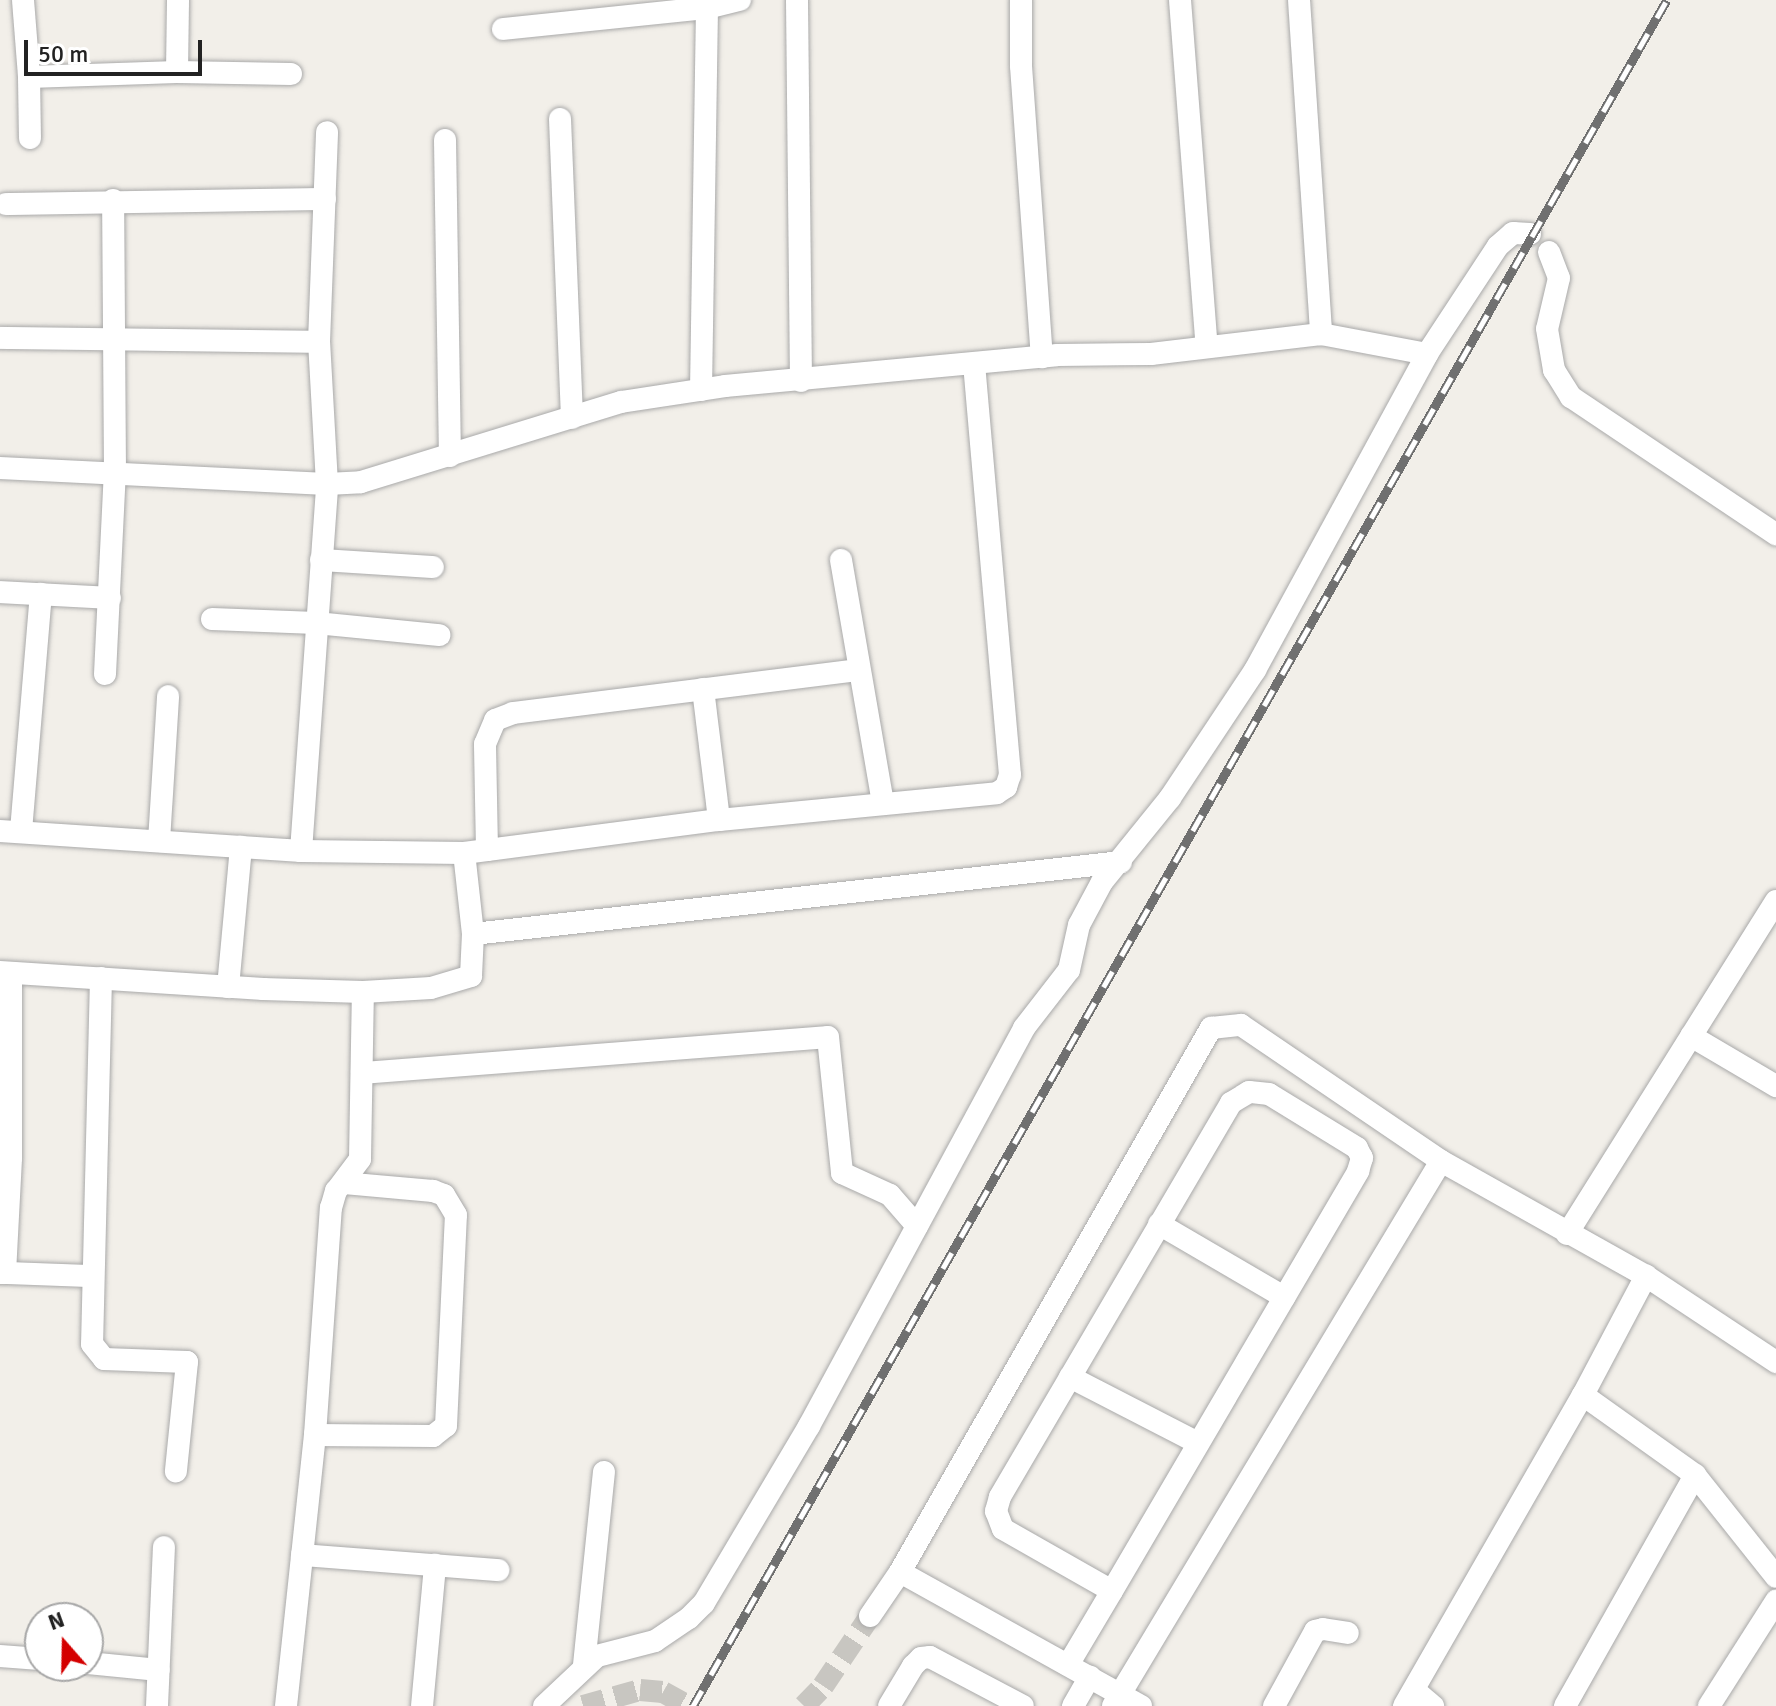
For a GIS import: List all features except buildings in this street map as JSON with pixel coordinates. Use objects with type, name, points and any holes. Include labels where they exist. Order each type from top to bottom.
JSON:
[{"type":"street","points":[[23,0],[30,138]]},
{"type":"street","points":[[177,72],[178,0]]},
{"type":"street","points":[[503,29],[654,7],[707,8],[740,0]]},
{"type":"street","points":[[797,0],[801,381]]},
{"type":"street","points":[[1021,0],[1021,66],[1042,357]]},
{"type":"street","points":[[1180,0],[1207,347]]},
{"type":"street","points":[[1299,0],[1321,334]]},
{"type":"street","points":[[701,390],[707,8]]},
{"type":"street","points":[[29,77],[177,72],[291,74]]},
{"type":"street","points":[[560,119],[572,418]]},
{"type":"street","points":[[301,851],[327,484],[319,342],[327,132]]},
{"type":"street","points":[[445,140],[450,456]]},
{"type":"street","points":[[6,204],[325,199]]},
{"type":"street","points":[[105,674],[115,472],[113,200]]},
{"type":"street","points":[[544,1706],[597,1656],[667,1636],[704,1603],[809,1426],[1024,1028],[1069,970],[1079,925],[1102,882],[1170,798],[1255,670],[1427,354],[1498,246],[1513,233],[1530,234]]},
{"type":"street","points":[[1549,252],[1559,278],[1547,329],[1554,370],[1571,397],[1776,534]]},
{"type":"street","points":[[0,468],[327,484],[361,482],[621,402],[701,390],[1042,357],[1151,354],[1321,334],[1427,354]]},
{"type":"street","points":[[0,338],[319,342]]},
{"type":"street","points":[[41,594],[10,831],[301,851],[464,853],[883,802],[982,797],[1006,787],[1010,775],[974,365]]},
{"type":"street","points":[[321,560],[433,567]]},
{"type":"street","points":[[841,560],[883,802]]},
{"type":"street","points":[[0,592],[110,598]]},
{"type":"street","points":[[212,619],[316,623],[439,635]]},
{"type":"street","points":[[487,850],[485,744],[495,720],[513,713],[858,670]]},
{"type":"street","points":[[703,689],[719,820]]},
{"type":"street","points":[[159,841],[168,696]]},
{"type":"street","points":[[228,987],[241,847]]},
{"type":"street","points":[[91,1276],[2,1273],[6,972],[228,987],[363,992],[431,988],[471,976],[473,934],[464,853]]},
{"type":"street","points":[[473,934],[1121,862]]},
{"type":"street","points":[[1567,1234],[1776,901]]},
{"type":"street","points":[[101,978],[91,1276],[92,1344],[104,1359],[187,1362],[176,1471]]},
{"type":"street","points":[[286,1706],[315,1435],[331,1208],[336,1191],[360,1159],[363,992]]},
{"type":"street","points":[[870,1616],[900,1572],[1211,1028],[1241,1025],[1441,1161],[1646,1276],[1776,1362]]},
{"type":"street","points":[[1691,1036],[1776,1086]]},
{"type":"street","points":[[362,1073],[828,1037],[842,1173],[890,1195],[917,1226]]},
{"type":"street","points":[[1068,1665],[1112,1591],[1358,1171],[1362,1158],[1357,1148],[1269,1094],[1249,1092],[1231,1103],[1000,1497],[996,1511],[1003,1529],[1112,1591]]},
{"type":"street","points":[[1116,1700],[1441,1161]]},
{"type":"street","points":[[315,1435],[433,1436],[446,1426],[456,1215],[444,1195],[433,1191],[344,1183]]},
{"type":"street","points":[[1159,1224],[1284,1297]]},
{"type":"street","points":[[1433,1706],[1409,1698],[1583,1395],[1646,1276]]},
{"type":"street","points":[[1070,1377],[1198,1443]]},
{"type":"street","points":[[1583,1395],[1695,1475],[1776,1577]]},
{"type":"street","points":[[584,1665],[604,1472]]},
{"type":"street","points":[[1565,1706],[1695,1475]]},
{"type":"street","points":[[157,1706],[164,1547]]},
{"type":"street","points":[[302,1555],[498,1570]]},
{"type":"street","points":[[422,1706],[435,1565]]},
{"type":"street","points":[[900,1572],[1090,1677],[1116,1700],[1141,1706]]},
{"type":"street","points":[[1709,1706],[1776,1601]]},
{"type":"street","points":[[1274,1706],[1315,1631],[1323,1629],[1348,1633]]},
{"type":"street","points":[[0,1656],[24,1658]]},
{"type":"street","points":[[889,1706],[913,1666],[921,1658],[930,1657],[1023,1706]]},
{"type":"street","points":[[104,1665],[159,1670]]},
{"type":"street","points":[[1073,1706],[1090,1677]]},
{"type":"tunnel","points":[[804,1706],[823,1686],[870,1616]]},
{"type":"tunnel","points":[[583,1706],[640,1690],[663,1692],[688,1706]]},
{"type":"railway","points":[[693,1706],[1667,0]]}]
